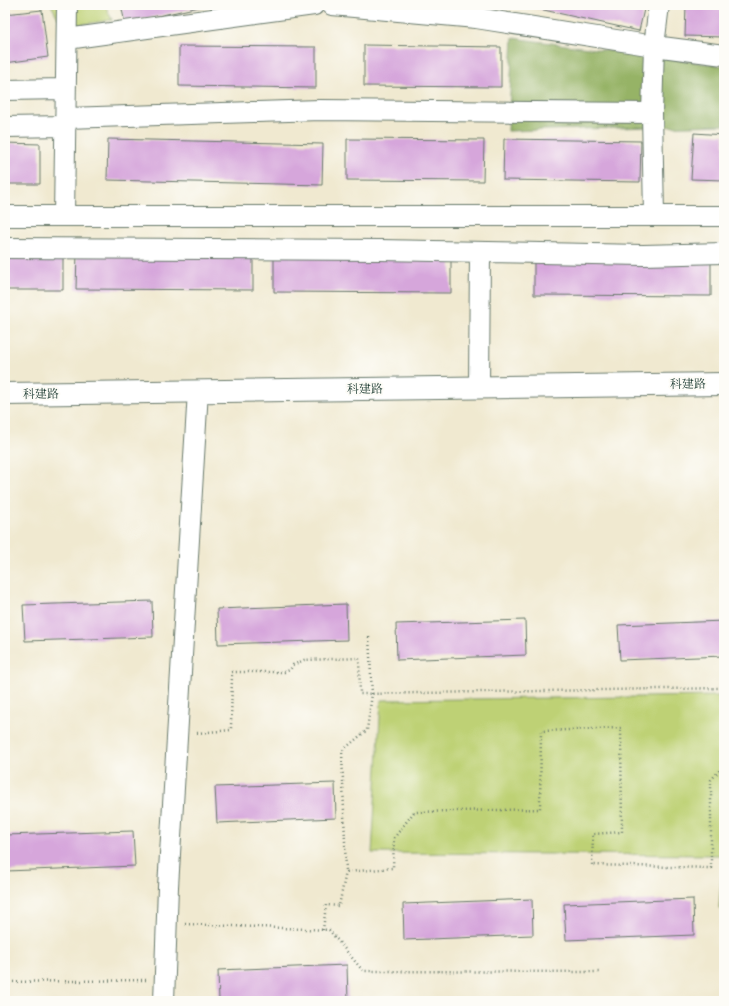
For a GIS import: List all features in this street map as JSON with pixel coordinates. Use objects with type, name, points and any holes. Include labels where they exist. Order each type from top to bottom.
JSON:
[{"type":"main road","name":"科建路","points":[[5,394],[724,384]]},
{"type":"street","points":[[64,216],[67,5]]},
{"type":"street","points":[[67,38],[314,5]]},
{"type":"street","points":[[332,5],[476,18],[654,46],[724,54]]},
{"type":"street","points":[[654,216],[652,113],[654,46],[659,5]]},
{"type":"street","points":[[5,90],[65,90]]},
{"type":"street","points":[[5,128],[66,122],[320,110],[652,113]]},
{"type":"street","points":[[5,216],[724,216]]},
{"type":"street","points":[[5,248],[480,252],[643,255],[724,253]]},
{"type":"street","points":[[479,388],[480,252]]},
{"type":"street","points":[[164,1001],[168,887],[198,391]]},
{"type":"path","points":[[323,930],[326,905],[339,906],[346,872],[342,752],[367,730],[372,694],[370,637]]},
{"type":"path","points":[[177,734],[231,730],[232,672],[284,672],[290,670],[293,665],[304,660],[360,658],[360,694],[724,688]]},
{"type":"path","points":[[346,872],[393,868],[394,838],[414,812],[540,809],[541,731],[621,728],[622,832],[593,834],[592,865],[712,868],[711,780],[724,765]]},
{"type":"path","points":[[166,923],[329,930],[363,971],[601,972]]},
{"type":"path","points":[[5,982],[164,980]]},
{"type":"green space","points":[[51,5],[105,5],[112,20],[63,27]]},
{"type":"green space","points":[[513,38],[724,66],[724,125],[508,131]]},
{"type":"green space","points":[[724,696],[724,909],[719,909],[723,855],[372,853],[381,700]]},
{"type":"building","points":[[121,5],[203,5],[204,6],[125,23]]},
{"type":"building","points":[[521,5],[645,5],[639,31]]},
{"type":"building","points":[[686,5],[724,5],[724,37],[685,36]]},
{"type":"building","points":[[42,10],[48,57],[5,63],[5,14]]},
{"type":"building","points":[[364,45],[501,47],[501,87],[364,86]]},
{"type":"building","points":[[179,46],[316,47],[316,88],[179,86]]},
{"type":"building","points":[[694,133],[724,135],[724,180],[691,179]]},
{"type":"building","points":[[108,139],[323,144],[322,185],[107,180]]},
{"type":"building","points":[[347,139],[484,140],[483,181],[347,180]]},
{"type":"building","points":[[504,139],[641,141],[640,182],[503,180]]},
{"type":"building","points":[[5,143],[40,144],[40,184],[5,184]]},
{"type":"building","points":[[77,252],[253,254],[253,290],[76,289]]},
{"type":"building","points":[[5,253],[63,253],[63,290],[5,290]]},
{"type":"building","points":[[274,255],[451,257],[451,293],[274,292]]},
{"type":"building","points":[[534,258],[711,259],[711,296],[534,295]]},
{"type":"building","points":[[152,601],[153,637],[25,641],[23,605]]},
{"type":"building","points":[[346,604],[347,640],[218,644],[217,609]]},
{"type":"building","points":[[525,620],[526,655],[397,660],[396,624]]},
{"type":"building","points":[[724,621],[724,656],[620,660],[618,625]]},
{"type":"building","points":[[335,783],[336,818],[217,823],[215,787]]},
{"type":"building","points":[[133,831],[135,866],[6,871],[5,835]]},
{"type":"building","points":[[532,899],[533,935],[404,940],[403,904]]},
{"type":"building","points":[[693,899],[694,935],[566,940],[564,904]]},
{"type":"building","points":[[347,965],[348,1001],[219,1001],[218,970]]}]
